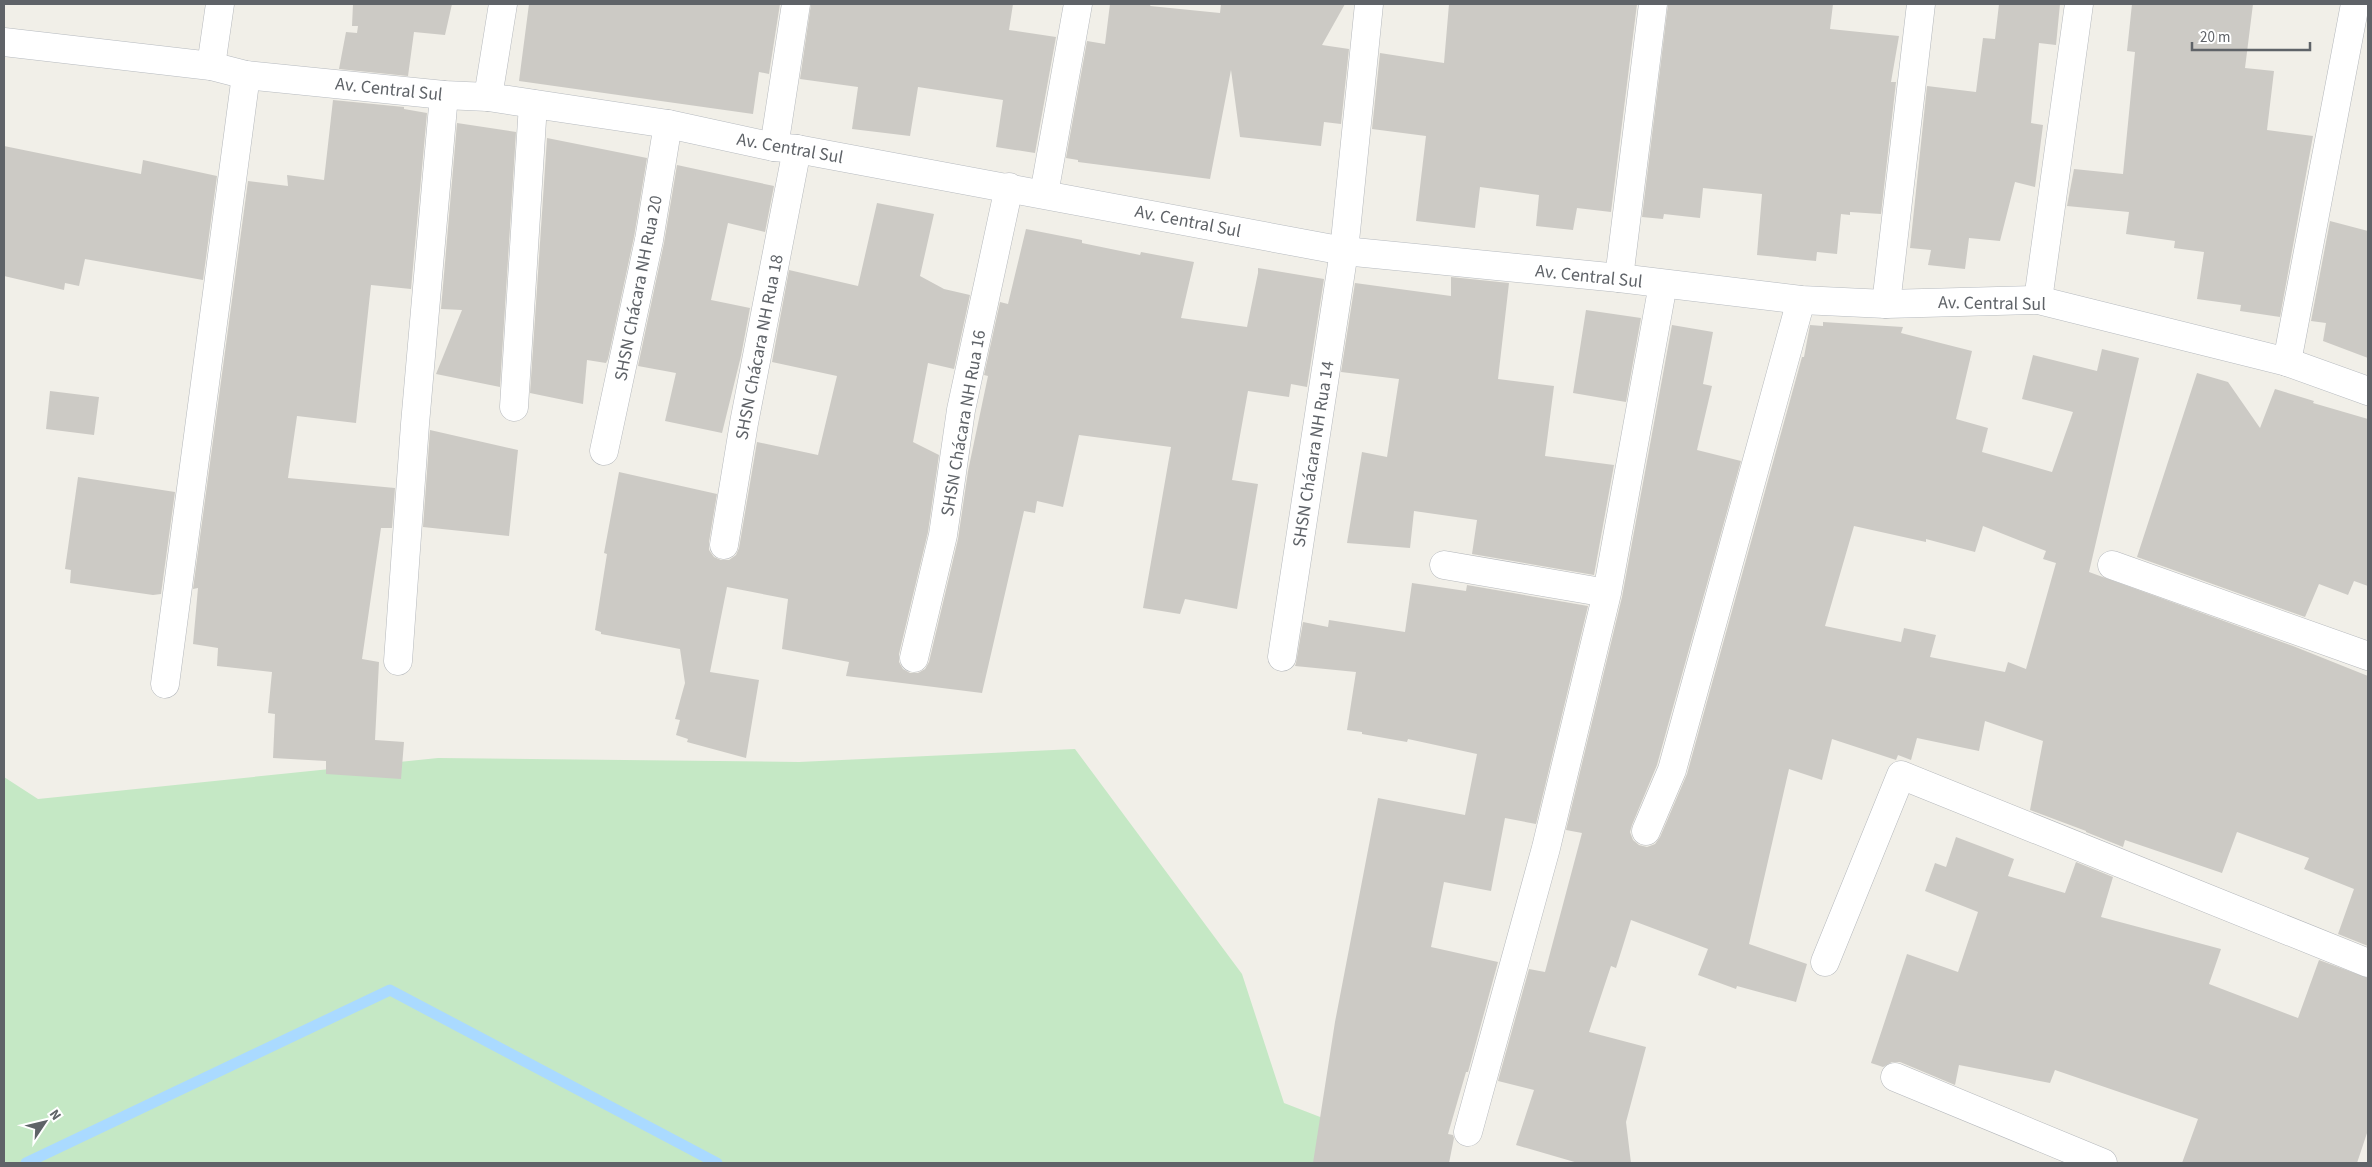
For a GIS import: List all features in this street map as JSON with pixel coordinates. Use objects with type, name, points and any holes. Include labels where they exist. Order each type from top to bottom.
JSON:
[{"type":"street","points":[[211,66],[220,4]]},
{"type":"street","points":[[488,97],[503,4]]},
{"type":"street","name":"SHSN Chácara NH Rua 18","points":[[724,544],[786,148],[796,4]]},
{"type":"street","points":[[1044,194],[1078,4]]},
{"type":"street","name":"SHSN Chácara NH Rua 14","points":[[1282,657],[1344,250],[1370,4]]},
{"type":"street","points":[[1619,278],[1653,4]]},
{"type":"street","points":[[1886,304],[1921,4]]},
{"type":"street","points":[[2038,300],[2080,4]]},
{"type":"street","points":[[2287,362],[2355,4]]},
{"type":"street","name":"Av. Central Sul","points":[[4,42],[211,66],[246,75],[444,95],[488,97],[668,124],[786,148],[1009,187],[1344,250],[1619,278],[1801,300],[1886,304],[2038,300],[2287,362],[2368,391]]},
{"type":"street","points":[[165,684],[246,75]]},
{"type":"street","points":[[398,661],[444,95]]},
{"type":"street","points":[[514,407],[533,104]]},
{"type":"street","name":"SHSN Chácara NH Rua 20","points":[[604,451],[649,240],[668,124]]},
{"type":"street","name":"SHSN Chácara NH Rua 16","points":[[914,658],[943,535],[961,410],[1009,187]]},
{"type":"street","points":[[1468,1132],[1546,848],[1607,592],[1663,284]]},
{"type":"street","points":[[1646,831],[1672,770],[1801,300]]},
{"type":"street","points":[[1444,565],[1607,592]]},
{"type":"street","points":[[2112,565],[2368,656]]},
{"type":"street","points":[[1825,962],[1901,775],[2368,963]]},
{"type":"street","points":[[1895,1077],[2103,1163]]},
{"type":"green space","points":[[1075,749],[1242,974],[1284,1103],[1439,1163],[4,1163],[4,777],[38,799],[438,758],[799,762]]},
{"type":"building","points":[[353,4],[452,4],[445,35],[414,32],[408,76],[339,69],[346,32],[357,33],[358,26],[352,26]]},
{"type":"building","points":[[529,4],[780,4],[769,74],[759,72],[753,114],[519,81]]},
{"type":"building","points":[[811,4],[1013,4],[1009,30],[1056,37],[1035,153],[996,147],[1003,100],[918,87],[910,136],[852,129],[858,87],[800,79]]},
{"type":"building","points":[[1110,4],[1151,4],[1150,6],[1220,13],[1221,4],[1345,4],[1322,45],[1349,49],[1341,124],[1324,122],[1321,146],[1240,137],[1231,70],[1210,179],[1078,162],[1078,160],[1066,158],[1087,41],[1105,44]]},
{"type":"building","points":[[1449,4],[1637,4],[1611,212],[1577,208],[1573,230],[1536,226],[1539,195],[1480,187],[1475,228],[1416,221],[1426,136],[1372,129],[1380,53],[1444,63]]},
{"type":"building","points":[[1668,4],[1833,4],[1830,29],[1899,36],[1891,82],[1896,82],[1881,214],[1850,212],[1850,215],[1841,214],[1837,254],[1817,252],[1816,261],[1757,255],[1762,194],[1703,188],[1700,218],[1664,214],[1663,219],[1642,217]]},
{"type":"building","points":[[1999,4],[2060,4],[2056,45],[2039,43],[2031,123],[2043,125],[2035,187],[2015,182],[2000,241],[1969,238],[1965,269],[1928,265],[1931,250],[1910,248],[1927,86],[1976,92],[1983,38],[1995,39]]},
{"type":"building","points":[[2132,4],[2253,4],[2245,68],[2274,71],[2267,130],[2313,136],[2280,317],[2240,311],[2241,305],[2197,299],[2204,252],[2174,248],[2175,241],[2126,234],[2129,212],[2067,206],[2074,169],[2123,174],[2135,52],[2127,51]]},
{"type":"building","points":[[333,100],[404,107],[404,109],[427,113],[411,289],[371,285],[356,423],[297,416],[288,478],[395,488],[392,528],[381,528],[362,659],[379,662],[375,740],[404,742],[401,779],[326,774],[326,761],[273,758],[275,714],[268,713],[272,672],[217,666],[218,648],[193,644],[198,588],[193,589],[248,181],[288,186],[287,175],[324,180]]},
{"type":"building","points":[[457,123],[516,132],[500,387],[436,374],[462,310],[441,309]]},
{"type":"building","points":[[547,138],[647,158],[634,237],[608,359],[606,363],[587,360],[583,404],[530,393]]},
{"type":"building","points":[[4,146],[141,174],[143,160],[217,176],[203,280],[85,259],[79,286],[65,283],[64,290],[4,276]]},
{"type":"building","points":[[677,165],[774,186],[765,232],[728,223],[711,300],[750,308],[741,356],[722,433],[665,421],[676,373],[638,366],[664,243]]},
{"type":"building","points":[[877,203],[934,214],[920,276],[944,289],[970,295],[954,369],[928,363],[913,442],[939,455],[928,532],[899,654],[899,662],[903,669],[910,673],[918,673],[925,669],[929,662],[958,539],[968,471],[988,376],[984,375],[1000,302],[1008,304],[1026,229],[1082,240],[1082,243],[1140,255],[1141,252],[1194,262],[1181,318],[1247,327],[1258,268],[1324,279],[1307,387],[1291,384],[1289,397],[1248,391],[1232,480],[1258,484],[1237,609],[1185,599],[1180,614],[1143,608],[1171,447],[1079,435],[1063,507],[1037,501],[1035,513],[1024,511],[982,693],[846,676],[849,662],[782,649],[788,599],[727,587],[710,672],[759,680],[746,758],[687,742],[688,739],[676,735],[680,720],[675,719],[685,683],[680,649],[601,634],[601,632],[595,630],[607,554],[604,553],[619,472],[717,494],[709,550],[714,557],[721,560],[729,560],[736,555],[739,548],[757,442],[818,455],[837,376],[772,362],[789,270],[858,286]]},
{"type":"building","points":[[2330,221],[2368,231],[2368,358],[2323,341],[2326,323],[2311,321]]},
{"type":"building","points":[[1451,277],[1509,283],[1498,379],[1554,386],[1545,456],[1614,465],[1594,575],[1472,554],[1477,520],[1414,511],[1410,548],[1347,543],[1362,452],[1387,457],[1399,379],[1341,372],[1355,283],[1451,296]]},
{"type":"building","points":[[1586,310],[1641,318],[1626,402],[1573,393]]},
{"type":"building","points":[[1823,322],[1903,327],[1901,333],[1972,351],[1956,419],[1988,428],[1982,452],[2052,472],[2073,412],[2022,399],[2033,355],[2097,371],[2102,349],[2139,358],[2089,572],[2293,646],[2368,676],[2368,946],[2338,934],[2354,889],[2304,869],[2309,858],[2237,832],[2222,873],[2125,840],[2123,847],[2030,810],[2043,741],[1985,721],[1979,751],[1917,738],[1911,760],[1898,755],[1896,760],[1832,739],[1822,780],[1789,769],[1749,944],[1807,964],[1796,1002],[1737,986],[1736,989],[1698,975],[1708,949],[1631,920],[1616,968],[1611,966],[1589,1032],[1646,1047],[1626,1122],[1631,1163],[1578,1163],[1516,1145],[1534,1090],[1498,1081],[1529,969],[1545,972],[1582,833],[1566,830],[1622,597],[1672,325],[1713,332],[1703,384],[1712,386],[1697,450],[1741,461],[1657,765],[1630,832],[1633,840],[1639,845],[1647,847],[1655,844],[1660,837],[1687,774],[1802,357],[1804,357],[1810,325],[1823,326]],"holes":[[[1854,526],[1926,542],[1926,539],[1975,552],[1983,526],[2046,551],[2043,559],[2056,563],[2026,669],[2008,662],[2005,672],[1930,657],[1936,635],[1904,628],[1901,642],[1825,626]]]},
{"type":"building","points":[[2197,373],[2228,382],[2260,428],[2275,389],[2314,401],[2313,403],[2368,419],[2368,586],[2354,581],[2348,595],[2319,584],[2305,617],[2137,557]]},
{"type":"building","points":[[50,391],[99,397],[94,435],[46,429]]},
{"type":"building","points":[[430,430],[518,450],[509,536],[423,527]]},
{"type":"building","points":[[78,477],[175,492],[161,594],[153,595],[70,583],[71,570],[65,569]]},
{"type":"building","points":[[1412,583],[1466,591],[1467,585],[1588,606],[1536,824],[1505,818],[1491,891],[1444,882],[1431,947],[1498,962],[1468,1072],[1466,1072],[1448,1134],[1453,1135],[1454,1138],[1449,1163],[1313,1163],[1335,1022],[1378,798],[1465,815],[1477,754],[1408,739],[1407,742],[1347,730],[1356,672],[1295,666],[1303,622],[1328,627],[1329,620],[1405,632]]},
{"type":"building","points":[[1956,837],[2014,859],[2008,876],[2065,893],[2076,862],[2113,877],[2101,917],[2221,949],[2209,984],[2298,1018],[2319,960],[2368,978],[2368,1130],[2357,1163],[2182,1163],[2198,1119],[2055,1070],[2050,1083],[1959,1065],[1955,1085],[1900,1062],[1892,1062],[1883,1067],[1871,1063],[1907,954],[1958,972],[1978,912],[1925,891],[1935,863],[1946,867]]},
{"type":"waterway","points":[[26,1163],[390,990],[717,1163]]}]
